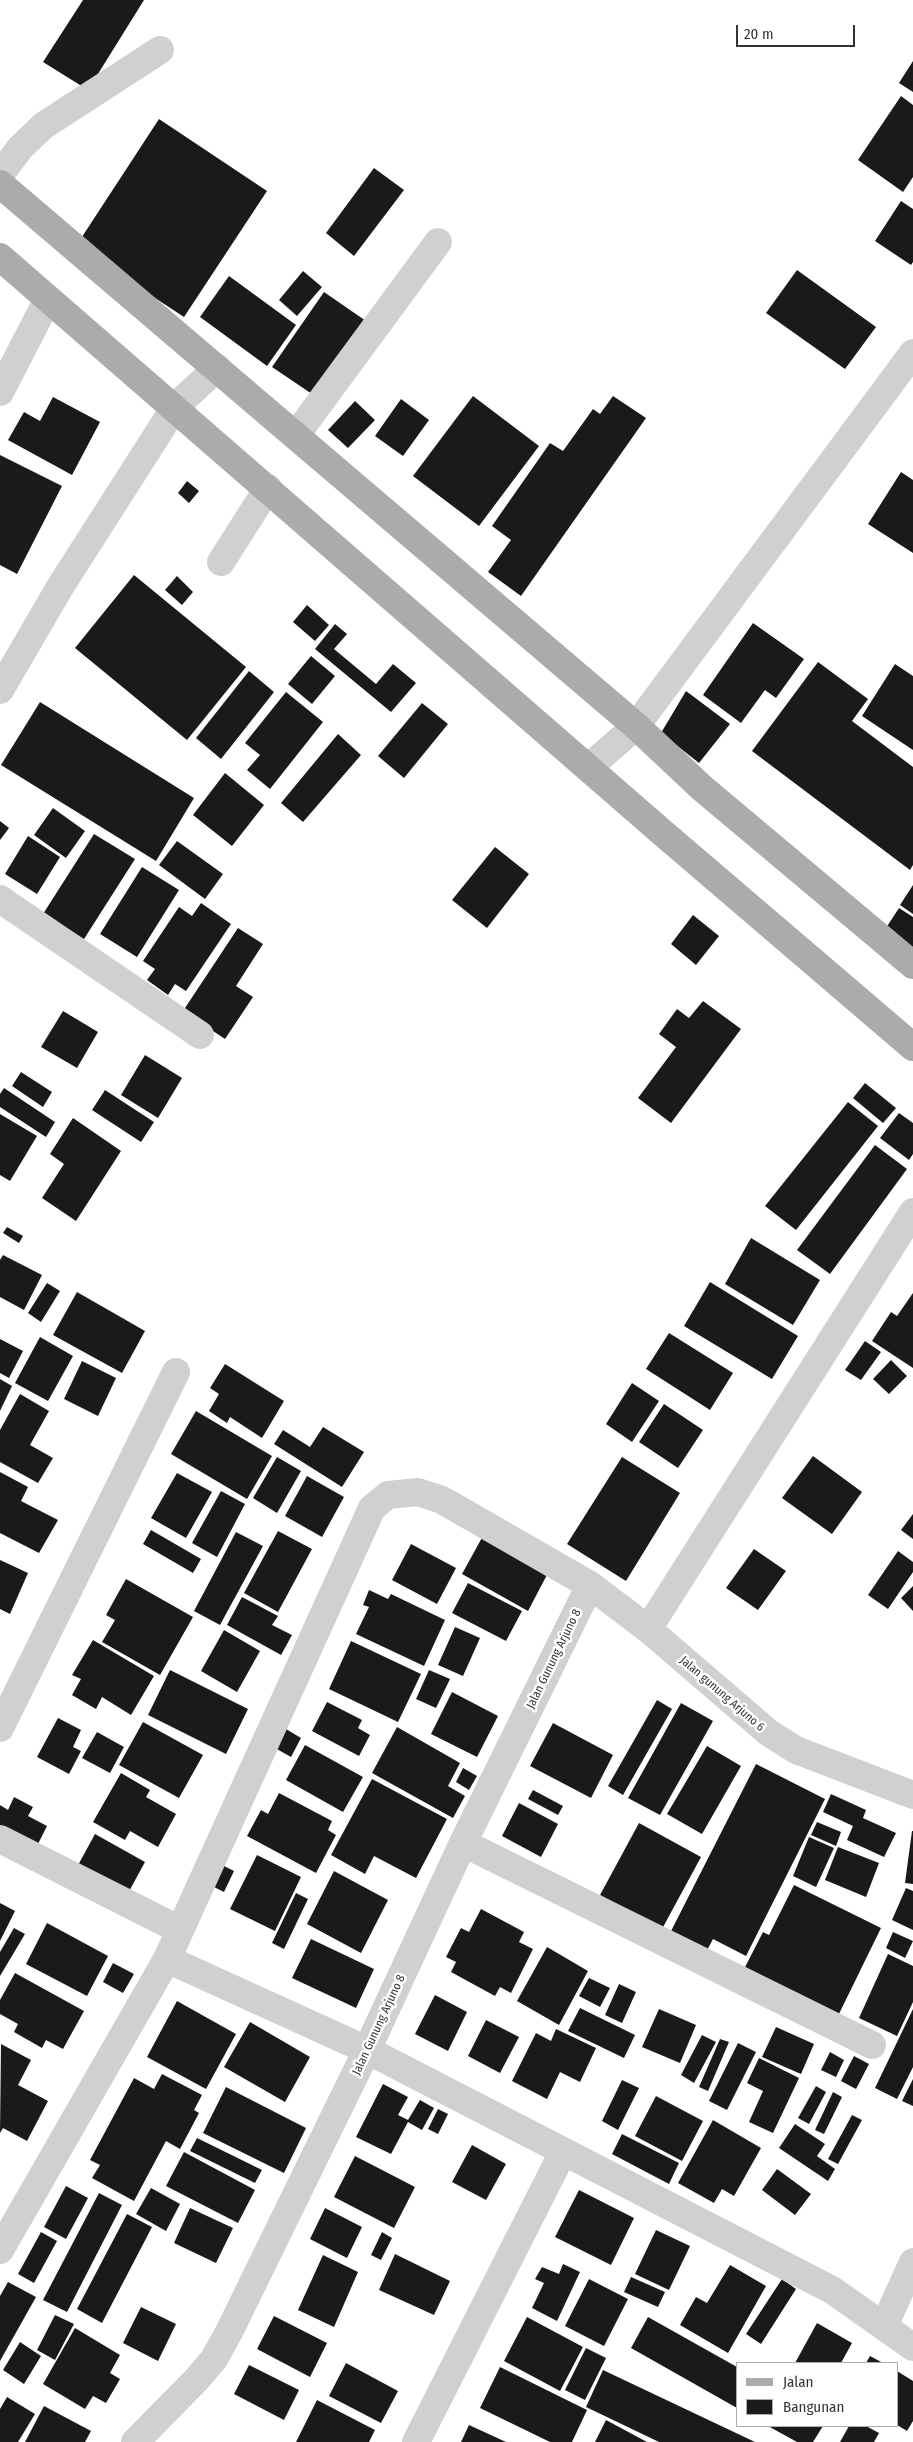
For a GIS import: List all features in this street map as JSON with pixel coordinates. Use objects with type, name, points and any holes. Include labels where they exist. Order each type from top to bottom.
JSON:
[{"type":"main road","points":[[0,184],[636,726],[702,788],[913,965]]},
{"type":"main road","points":[[0,258],[175,407],[588,768],[913,1047]]},
{"type":"street","points":[[0,175],[20,148],[43,126],[160,50]]},
{"type":"street","points":[[296,436],[438,242]]},
{"type":"street","points":[[0,392],[48,299]]},
{"type":"street","points":[[588,768],[636,726],[913,353]]},
{"type":"street","points":[[0,690],[55,595],[175,407],[217,368]]},
{"type":"street","points":[[221,562],[268,488]]},
{"type":"street","points":[[0,899],[200,1035]]},
{"type":"street","points":[[648,1629],[913,1212]]},
{"type":"street","points":[[0,1728],[176,1372]]},
{"type":"street","name":"Jalan gunung Arjuno 6","points":[[0,2250],[168,1959],[372,1508],[388,1495],[418,1492],[442,1500],[590,1585],[648,1629],[769,1733],[796,1750],[913,1795]]},
{"type":"street","name":"Jalan Gunung Arjuno 8","points":[[135,2442],[214,2359],[368,2050],[463,1843],[590,1585]]},
{"type":"street","points":[[0,1839],[180,1930]]},
{"type":"street","points":[[463,1843],[872,2044]]},
{"type":"street","points":[[168,1959],[368,2050],[832,2290],[913,2347]]},
{"type":"street","points":[[416,2442],[563,2152]]},
{"type":"street","points":[[884,2326],[913,2262]]},
{"type":"building","points":[[83,0],[144,0],[88,90],[43,62]]},
{"type":"building","points":[[913,61],[913,92],[899,83]]},
{"type":"building","points":[[901,96],[913,105],[913,177],[903,192],[858,160]]},
{"type":"building","points":[[159,119],[267,191],[184,317],[76,246]]},
{"type":"building","points":[[374,168],[404,190],[354,256],[326,233]]},
{"type":"building","points":[[901,201],[913,209],[913,262],[911,265],[875,241]]},
{"type":"building","points":[[797,270],[876,327],[845,369],[766,313]]},
{"type":"building","points":[[303,271],[322,287],[297,316],[279,300]]},
{"type":"building","points":[[229,276],[296,325],[267,366],[200,317]]},
{"type":"building","points":[[324,292],[366,321],[315,396],[272,367]]},
{"type":"building","points":[[473,396],[539,446],[479,526],[413,476]]},
{"type":"building","points":[[613,396],[646,418],[521,596],[488,572],[511,540],[492,526],[550,443],[563,451],[593,409],[600,414]]},
{"type":"building","points":[[53,397],[100,422],[72,475],[8,440],[24,412],[40,421]]},
{"type":"building","points":[[401,399],[429,420],[403,456],[375,436]]},
{"type":"building","points":[[355,401],[375,420],[348,448],[328,430]]},
{"type":"building","points":[[0,455],[62,486],[17,574],[0,565]]},
{"type":"building","points":[[901,472],[913,480],[913,553],[868,524]]},
{"type":"building","points":[[187,481],[199,491],[189,503],[178,493]]},
{"type":"building","points":[[134,575],[246,667],[187,740],[75,648]]},
{"type":"building","points":[[177,576],[193,592],[182,605],[165,590]]},
{"type":"building","points":[[307,605],[329,625],[315,641],[293,622]]},
{"type":"building","points":[[753,623],[804,659],[776,698],[765,690],[741,723],[703,695]]},
{"type":"building","points":[[335,624],[347,634],[334,649],[376,684],[393,664],[416,683],[391,712],[315,649]]},
{"type":"building","points":[[311,656],[335,676],[312,704],[288,684]]},
{"type":"building","points":[[818,662],[868,699],[852,721],[913,767],[913,865],[910,870],[752,751]]},
{"type":"building","points":[[895,664],[913,676],[913,750],[862,716]]},
{"type":"building","points":[[249,671],[274,692],[221,759],[196,738]]},
{"type":"building","points":[[686,691],[730,724],[699,763],[661,733]]},
{"type":"building","points":[[286,692],[323,722],[270,789],[247,770],[260,755],[245,743]]},
{"type":"building","points":[[40,702],[194,798],[156,861],[1,765]]},
{"type":"building","points":[[422,703],[448,724],[404,778],[378,756]]},
{"type":"building","points":[[338,734],[361,755],[303,822],[281,803]]},
{"type":"building","points":[[225,773],[264,805],[232,846],[193,815]]},
{"type":"building","points":[[53,808],[85,831],[66,858],[34,835]]},
{"type":"building","points":[[0,821],[9,828],[0,840]]},
{"type":"building","points":[[94,834],[135,859],[84,939],[43,914]]},
{"type":"building","points":[[28,836],[60,857],[37,894],[5,874]]},
{"type":"building","points":[[177,841],[223,874],[205,899],[159,865]]},
{"type":"building","points":[[495,847],[529,874],[487,928],[452,900]]},
{"type":"building","points":[[142,867],[179,890],[137,957],[100,934]]},
{"type":"building","points":[[913,885],[913,914],[900,905]]},
{"type":"building","points":[[201,903],[231,924],[186,991],[175,984],[168,995],[147,980],[155,969],[143,961],[179,907],[192,916]]},
{"type":"building","points":[[899,908],[913,917],[913,951],[884,931]]},
{"type":"building","points":[[693,915],[719,936],[696,965],[671,944]]},
{"type":"building","points":[[238,928],[263,944],[236,986],[253,997],[225,1039],[183,1011]]},
{"type":"building","points":[[703,1001],[741,1029],[671,1123],[638,1098],[676,1047],[659,1034],[677,1009],[689,1018]]},
{"type":"building","points":[[63,1011],[98,1032],[77,1068],[41,1047]]},
{"type":"building","points":[[145,1055],[182,1078],[158,1118],[121,1095]]},
{"type":"building","points":[[21,1072],[52,1092],[43,1107],[12,1086]]},
{"type":"building","points":[[865,1083],[896,1108],[883,1123],[853,1098]]},
{"type":"building","points":[[4,1088],[55,1122],[46,1137],[0,1107],[0,1094]]},
{"type":"building","points":[[105,1090],[154,1122],[141,1142],[92,1110]]},
{"type":"building","points":[[848,1102],[878,1126],[796,1230],[765,1206]]},
{"type":"building","points":[[899,1113],[913,1123],[913,1154],[909,1160],[880,1138]]},
{"type":"building","points":[[0,1114],[37,1136],[10,1181],[0,1175]]},
{"type":"building","points":[[73,1118],[121,1151],[76,1221],[42,1198],[64,1164],[50,1154]]},
{"type":"building","points":[[875,1145],[907,1169],[830,1274],[797,1250]]},
{"type":"building","points":[[7,1227],[23,1236],[19,1243],[3,1233]]},
{"type":"building","points":[[751,1238],[820,1280],[793,1325],[725,1284]]},
{"type":"building","points":[[3,1255],[42,1275],[24,1310],[0,1297],[0,1260]]},
{"type":"building","points":[[710,1282],[798,1336],[772,1379],[684,1326]]},
{"type":"building","points":[[47,1283],[60,1291],[41,1322],[28,1313]]},
{"type":"building","points":[[77,1292],[145,1331],[122,1373],[53,1335]]},
{"type":"building","points":[[913,1293],[913,1368],[872,1341],[891,1312],[897,1316]]},
{"type":"building","points":[[669,1333],[733,1373],[710,1410],[646,1369]]},
{"type":"building","points":[[40,1337],[73,1356],[48,1401],[15,1383]]},
{"type":"building","points":[[0,1339],[23,1351],[9,1378],[0,1373]]},
{"type":"building","points":[[865,1341],[881,1352],[861,1380],[845,1370]]},
{"type":"building","points":[[891,1360],[907,1376],[889,1394],[873,1379]]},
{"type":"building","points":[[82,1361],[116,1378],[98,1416],[64,1399]]},
{"type":"building","points":[[225,1364],[284,1401],[262,1438],[230,1417],[227,1423],[209,1411],[219,1394],[210,1388]]},
{"type":"building","points":[[0,1379],[12,1386],[0,1411]]},
{"type":"building","points":[[632,1383],[659,1401],[632,1442],[606,1424]]},
{"type":"building","points":[[20,1394],[49,1411],[30,1445],[53,1458],[38,1483],[0,1462],[0,1430]]},
{"type":"building","points":[[664,1404],[703,1430],[678,1468],[639,1442]]},
{"type":"building","points":[[196,1411],[272,1456],[247,1499],[171,1454]]},
{"type":"building","points":[[323,1427],[364,1452],[342,1487],[274,1444],[283,1430],[310,1447]]},
{"type":"building","points":[[813,1456],[862,1492],[832,1534],[782,1498]]},
{"type":"building","points":[[277,1457],[301,1471],[277,1513],[253,1498]]},
{"type":"building","points":[[622,1457],[680,1493],[626,1581],[567,1544]]},
{"type":"building","points":[[0,1472],[28,1487],[21,1501],[58,1520],[39,1553],[0,1533]]},
{"type":"building","points":[[177,1473],[212,1492],[186,1538],[151,1518]]},
{"type":"building","points":[[307,1476],[344,1497],[322,1537],[285,1516]]},
{"type":"building","points":[[221,1491],[245,1504],[217,1557],[192,1543]]},
{"type":"building","points":[[913,1514],[913,1539],[901,1530]]},
{"type":"building","points":[[151,1530],[201,1559],[193,1573],[143,1544]]},
{"type":"building","points":[[278,1531],[312,1549],[278,1612],[244,1593]]},
{"type":"building","points":[[236,1532],[263,1546],[220,1625],[194,1611]]},
{"type":"building","points":[[484,1534],[549,1571],[528,1611],[462,1574]]},
{"type":"building","points":[[411,1544],[456,1568],[437,1604],[392,1580]]},
{"type":"building","points":[[754,1549],[786,1571],[758,1610],[726,1588]]},
{"type":"building","points":[[898,1551],[913,1562],[913,1572],[888,1609],[868,1595]]},
{"type":"building","points":[[0,1560],[28,1573],[10,1614],[0,1609]]},
{"type":"building","points":[[126,1579],[193,1617],[160,1675],[102,1642],[115,1620],[106,1615]]},
{"type":"building","points":[[468,1583],[522,1611],[506,1641],[452,1613]]},
{"type":"building","points":[[913,1586],[913,1611],[901,1598]]},
{"type":"building","points":[[369,1590],[388,1599],[391,1594],[445,1620],[424,1666],[356,1634],[369,1607],[363,1605]]},
{"type":"building","points":[[242,1597],[278,1616],[272,1625],[292,1635],[281,1655],[227,1625]]},
{"type":"building","points":[[455,1627],[480,1638],[463,1676],[438,1665]]},
{"type":"building","points":[[224,1630],[260,1651],[237,1692],[201,1671]]},
{"type":"building","points":[[93,1640],[154,1676],[131,1715],[102,1697],[96,1709],[72,1695],[81,1679],[72,1675]]},
{"type":"building","points":[[351,1641],[421,1674],[398,1722],[329,1689]]},
{"type":"building","points":[[170,1670],[248,1709],[226,1754],[148,1715]]},
{"type":"building","points":[[429,1670],[450,1679],[436,1708],[416,1699]]},
{"type":"building","points":[[452,1692],[498,1716],[477,1757],[431,1734]]},
{"type":"building","points":[[657,1700],[672,1709],[623,1795],[608,1786]]},
{"type":"building","points":[[327,1702],[362,1720],[358,1728],[370,1735],[359,1756],[312,1731]]},
{"type":"building","points":[[681,1703],[713,1721],[660,1815],[628,1798]]},
{"type":"building","points":[[58,1718],[81,1730],[73,1747],[81,1751],[69,1774],[37,1757]]},
{"type":"building","points":[[143,1722],[203,1755],[179,1798],[119,1765]]},
{"type":"building","points":[[553,1723],[613,1755],[591,1798],[530,1766]]},
{"type":"building","points":[[397,1727],[460,1763],[448,1786],[465,1796],[453,1818],[372,1773]]},
{"type":"building","points":[[286,1729],[301,1738],[291,1757],[275,1748]]},
{"type":"building","points":[[97,1732],[124,1747],[110,1773],[82,1758]]},
{"type":"building","points":[[305,1745],[363,1777],[343,1812],[286,1780]]},
{"type":"building","points":[[707,1746],[741,1766],[702,1834],[667,1814]]},
{"type":"building","points":[[756,1764],[825,1799],[746,1956],[713,1939],[705,1954],[669,1935]]},
{"type":"building","points":[[463,1768],[477,1776],[469,1790],[456,1782]]},
{"type":"building","points":[[121,1773],[150,1790],[146,1797],[176,1814],[158,1847],[130,1831],[125,1840],[93,1822]]},
{"type":"building","points":[[372,1779],[447,1819],[416,1878],[374,1856],[365,1874],[331,1855]]},
{"type":"building","points":[[533,1790],[563,1806],[558,1815],[528,1799]]},
{"type":"building","points":[[279,1793],[332,1821],[328,1830],[336,1835],[316,1873],[247,1836],[261,1810],[268,1814]]},
{"type":"building","points":[[831,1794],[866,1810],[863,1818],[896,1833],[884,1857],[847,1840],[853,1826],[823,1812]]},
{"type":"building","points":[[14,1797],[33,1807],[28,1816],[47,1826],[37,1846],[0,1827],[0,1805],[8,1810]]},
{"type":"building","points":[[519,1803],[558,1824],[541,1857],[502,1836]]},
{"type":"building","points":[[817,1822],[841,1832],[836,1846],[811,1835]]},
{"type":"building","points":[[639,1823],[701,1857],[662,1929],[600,1895]]},
{"type":"building","points":[[913,1831],[913,1884],[905,1883]]},
{"type":"building","points":[[95,1834],[145,1862],[127,1895],[77,1867]]},
{"type":"building","points":[[809,1837],[834,1848],[816,1887],[793,1876]]},
{"type":"building","points":[[838,1847],[879,1863],[866,1897],[825,1880]]},
{"type":"building","points":[[257,1855],[301,1877],[275,1931],[230,1909]]},
{"type":"building","points":[[218,1863],[234,1871],[224,1892],[208,1884]]},
{"type":"building","points":[[334,1871],[388,1900],[361,1953],[307,1924]]},
{"type":"building","points":[[794,1885],[881,1928],[836,2020],[742,1973],[763,1932],[769,1935]]},
{"type":"building","points":[[906,1888],[913,1891],[913,1930],[892,1920]]},
{"type":"building","points":[[296,1893],[308,1899],[284,1949],[272,1943]]},
{"type":"building","points":[[0,1903],[15,1911],[0,1941]]},
{"type":"building","points":[[481,1909],[524,1932],[519,1942],[533,1949],[511,1993],[500,1987],[495,1996],[451,1972],[456,1962],[446,1957],[461,1928],[469,1932]]},
{"type":"building","points":[[47,1923],[108,1956],[87,1996],[26,1964]]},
{"type":"building","points":[[14,1928],[25,1934],[0,1976],[0,1952]]},
{"type":"building","points":[[893,1932],[913,1941],[905,1958],[886,1948]]},
{"type":"building","points":[[311,1939],[374,1969],[356,2008],[292,1978]]},
{"type":"building","points":[[547,1947],[588,1971],[559,2025],[517,2001]]},
{"type":"building","points":[[888,1954],[913,1966],[913,2002],[897,2036],[859,2018]]},
{"type":"building","points":[[113,1963],[134,1974],[123,1993],[103,1982]]},
{"type":"building","points":[[15,1973],[84,2011],[63,2049],[46,2040],[42,2048],[14,2032],[18,2024],[0,2014],[0,2000]]},
{"type":"building","points":[[589,1978],[610,1988],[600,2007],[579,1996]]},
{"type":"building","points":[[619,1984],[636,1992],[622,2023],[605,2015]]},
{"type":"building","points":[[435,1995],[467,2012],[448,2051],[415,2034]]},
{"type":"building","points":[[177,2001],[236,2034],[206,2089],[147,2057]]},
{"type":"building","points":[[580,2008],[635,2035],[624,2058],[568,2031]]},
{"type":"building","points":[[659,2009],[696,2025],[680,2063],[642,2047]]},
{"type":"building","points":[[913,2009],[913,2067],[897,2099],[875,2088]]},
{"type":"building","points":[[486,2020],[519,2037],[500,2073],[468,2056]]},
{"type":"building","points":[[250,2022],[310,2057],[285,2102],[224,2067]]},
{"type":"building","points":[[776,2027],[814,2044],[801,2074],[762,2057]]},
{"type":"building","points":[[556,2029],[596,2048],[580,2082],[560,2072],[547,2099],[512,2081],[536,2033],[551,2041]]},
{"type":"building","points":[[702,2035],[716,2042],[694,2083],[681,2075]]},
{"type":"building","points":[[720,2039],[729,2042],[708,2091],[699,2087]]},
{"type":"building","points":[[738,2043],[756,2052],[727,2110],[709,2101]]},
{"type":"building","points":[[1,2044],[31,2060],[18,2085],[48,2101],[27,2141],[3,2128],[0,2133]]},
{"type":"building","points":[[830,2052],[844,2060],[836,2077],[821,2070]]},
{"type":"building","points":[[854,2056],[869,2064],[856,2089],[841,2081]]},
{"type":"building","points":[[759,2058],[799,2078],[773,2133],[749,2122],[763,2091],[747,2083]]},
{"type":"building","points":[[162,2074],[202,2095],[194,2110],[199,2113],[180,2149],[166,2141],[134,2201],[92,2178],[100,2165],[90,2160],[134,2078],[154,2089]]},
{"type":"building","points":[[913,2079],[913,2106],[902,2101]]},
{"type":"building","points":[[622,2080],[639,2088],[618,2130],[602,2121]]},
{"type":"building","points":[[383,2084],[408,2097],[398,2115],[408,2120],[420,2100],[434,2108],[422,2130],[408,2122],[391,2154],[356,2137]]},
{"type":"building","points":[[816,2086],[826,2092],[809,2124],[798,2118]]},
{"type":"building","points":[[226,2087],[306,2128],[284,2173],[203,2133]]},
{"type":"building","points":[[833,2092],[842,2097],[824,2134],[815,2130]]},
{"type":"building","points":[[656,2096],[703,2121],[682,2161],[635,2136]]},
{"type":"building","points":[[438,2109],[448,2114],[438,2134],[428,2129]]},
{"type":"building","points":[[852,2115],[862,2120],[838,2164],[828,2159]]},
{"type":"building","points":[[713,2120],[761,2148],[734,2196],[722,2189],[714,2203],[678,2183]]},
{"type":"building","points":[[795,2124],[825,2144],[817,2156],[835,2169],[828,2181],[779,2148]]},
{"type":"building","points":[[622,2134],[679,2163],[669,2184],[612,2154]]},
{"type":"building","points":[[197,2138],[262,2170],[255,2183],[190,2151]]},
{"type":"building","points":[[472,2145],[506,2164],[486,2200],[452,2182]]},
{"type":"building","points":[[184,2152],[255,2190],[238,2223],[166,2186]]},
{"type":"building","points":[[355,2156],[415,2187],[394,2228],[334,2197]]},
{"type":"building","points":[[777,2169],[811,2194],[795,2215],[762,2190]]},
{"type":"building","points":[[66,2186],[88,2198],[66,2239],[44,2227]]},
{"type":"building","points":[[151,2188],[180,2204],[166,2231],[136,2214]]},
{"type":"building","points":[[579,2190],[634,2218],[611,2265],[555,2237]]},
{"type":"building","points":[[99,2193],[122,2205],[67,2312],[43,2300]]},
{"type":"building","points":[[190,2208],[233,2228],[216,2263],[174,2243]]},
{"type":"building","points":[[325,2208],[362,2227],[347,2258],[310,2239]]},
{"type":"building","points":[[127,2214],[152,2227],[102,2323],[77,2309]]},
{"type":"building","points":[[656,2230],[690,2246],[669,2290],[635,2274]]},
{"type":"building","points":[[41,2232],[57,2241],[34,2283],[18,2274]]},
{"type":"building","points":[[382,2232],[392,2238],[381,2260],[371,2255]]},
{"type":"building","points":[[395,2254],[450,2281],[434,2315],[379,2290]]},
{"type":"building","points":[[323,2255],[358,2272],[334,2327],[298,2310]]},
{"type":"building","points":[[563,2264],[580,2272],[557,2321],[532,2308],[544,2283],[535,2279],[542,2267],[559,2274]]},
{"type":"building","points":[[730,2265],[766,2286],[728,2353],[680,2325],[696,2297],[707,2303]]},
{"type":"building","points":[[631,2277],[665,2292],[658,2307],[624,2292]]},
{"type":"building","points":[[589,2279],[628,2299],[604,2346],[565,2326]]},
{"type":"building","points":[[782,2279],[796,2289],[761,2344],[746,2334]]},
{"type":"building","points":[[8,2282],[36,2297],[0,2361],[0,2296]]},
{"type":"building","points":[[141,2307],[176,2324],[158,2361],[123,2343]]},
{"type":"building","points":[[55,2315],[74,2324],[55,2360],[37,2350]]},
{"type":"building","points":[[274,2316],[327,2343],[310,2377],[257,2349]]},
{"type":"building","points":[[527,2317],[583,2347],[560,2391],[504,2361]]},
{"type":"building","points":[[648,2317],[736,2366],[736,2407],[631,2348]]},
{"type":"building","points":[[817,2323],[852,2343],[842,2362],[796,2362]]},
{"type":"building","points":[[75,2328],[120,2355],[110,2373],[120,2379],[106,2403],[93,2396],[85,2409],[43,2384]]},
{"type":"building","points":[[20,2342],[41,2356],[24,2384],[3,2370]]},
{"type":"building","points":[[586,2348],[606,2358],[585,2400],[565,2390]]},
{"type":"building","points":[[870,2356],[881,2362],[867,2362]]},
{"type":"building","points":[[346,2363],[398,2391],[381,2423],[329,2396]]},
{"type":"building","points":[[249,2365],[299,2390],[284,2420],[234,2394]]},
{"type":"building","points":[[500,2367],[587,2410],[572,2442],[550,2442],[480,2408]]},
{"type":"building","points":[[603,2370],[755,2442],[659,2442],[586,2407]]},
{"type":"building","points":[[898,2372],[913,2381],[913,2421],[907,2431],[898,2426]]},
{"type":"building","points":[[7,2397],[35,2414],[18,2442],[0,2442],[0,2409]]},
{"type":"building","points":[[317,2400],[375,2430],[369,2442],[296,2442]]},
{"type":"building","points":[[44,2406],[91,2431],[85,2442],[25,2442]]},
{"type":"building","points":[[606,2420],[647,2442],[595,2442]]},
{"type":"building","points":[[469,2425],[506,2442],[461,2442]]},
{"type":"building","points":[[770,2427],[822,2427],[813,2442],[797,2442]]},
{"type":"building","points":[[848,2427],[868,2427],[879,2433],[874,2442],[840,2442]]}]
